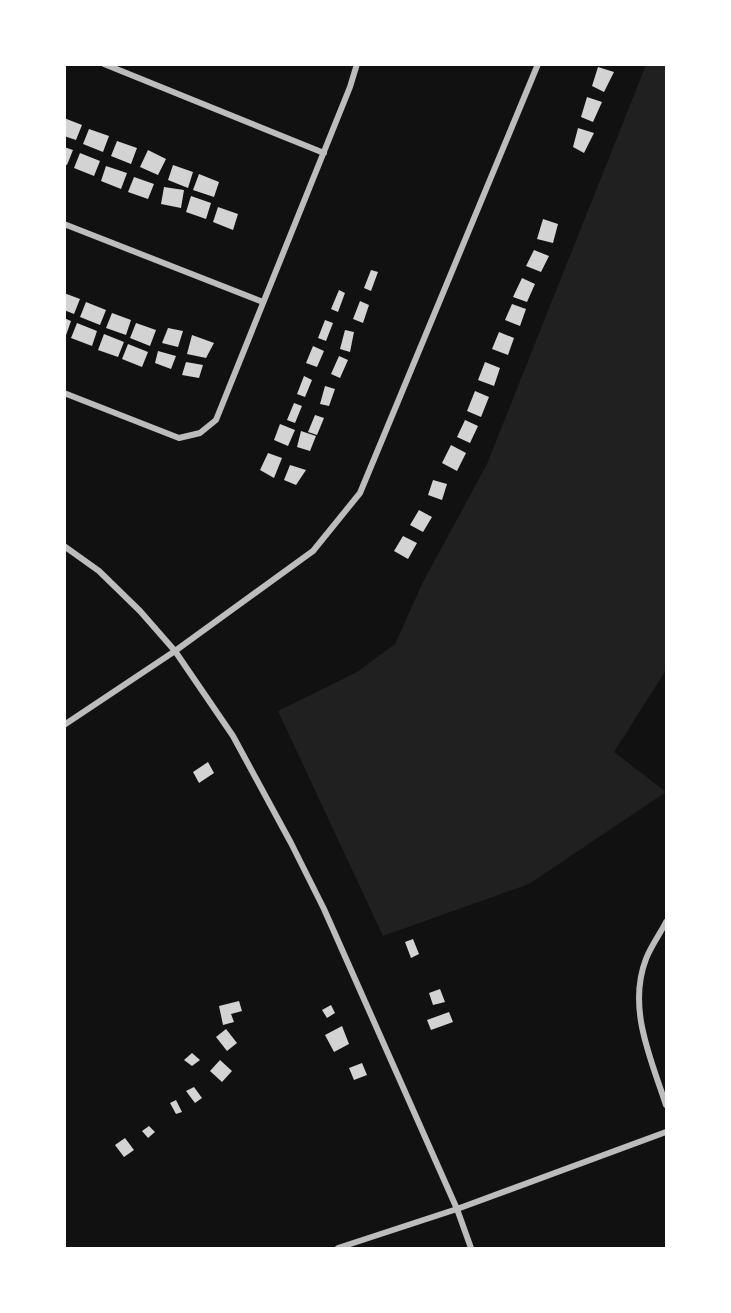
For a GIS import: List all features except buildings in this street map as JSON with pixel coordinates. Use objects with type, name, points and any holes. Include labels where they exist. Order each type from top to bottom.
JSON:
[{"type":"street","points":[[104,64],[324,153]]},
{"type":"street","points":[[64,393],[179,438],[200,433],[216,420],[324,153],[357,64]]},
{"type":"street","points":[[64,724],[175,651],[313,551],[360,493],[538,64]]},
{"type":"street","points":[[64,224],[263,302]]},
{"type":"street","points":[[64,546],[99,571],[140,611],[175,651],[232,736],[291,843],[324,909],[457,1209],[471,1248]]},
{"type":"street","points":[[666,922],[646,959],[640,984],[639,1008],[643,1034],[666,1105]]},
{"type":"street","points":[[338,1248],[457,1209],[666,1132]]},
{"type":"shaded area","points":[[646,65],[666,65],[666,670],[614,752],[666,792],[529,884],[383,936],[278,711],[357,672],[395,644],[423,582],[487,464]]}]
